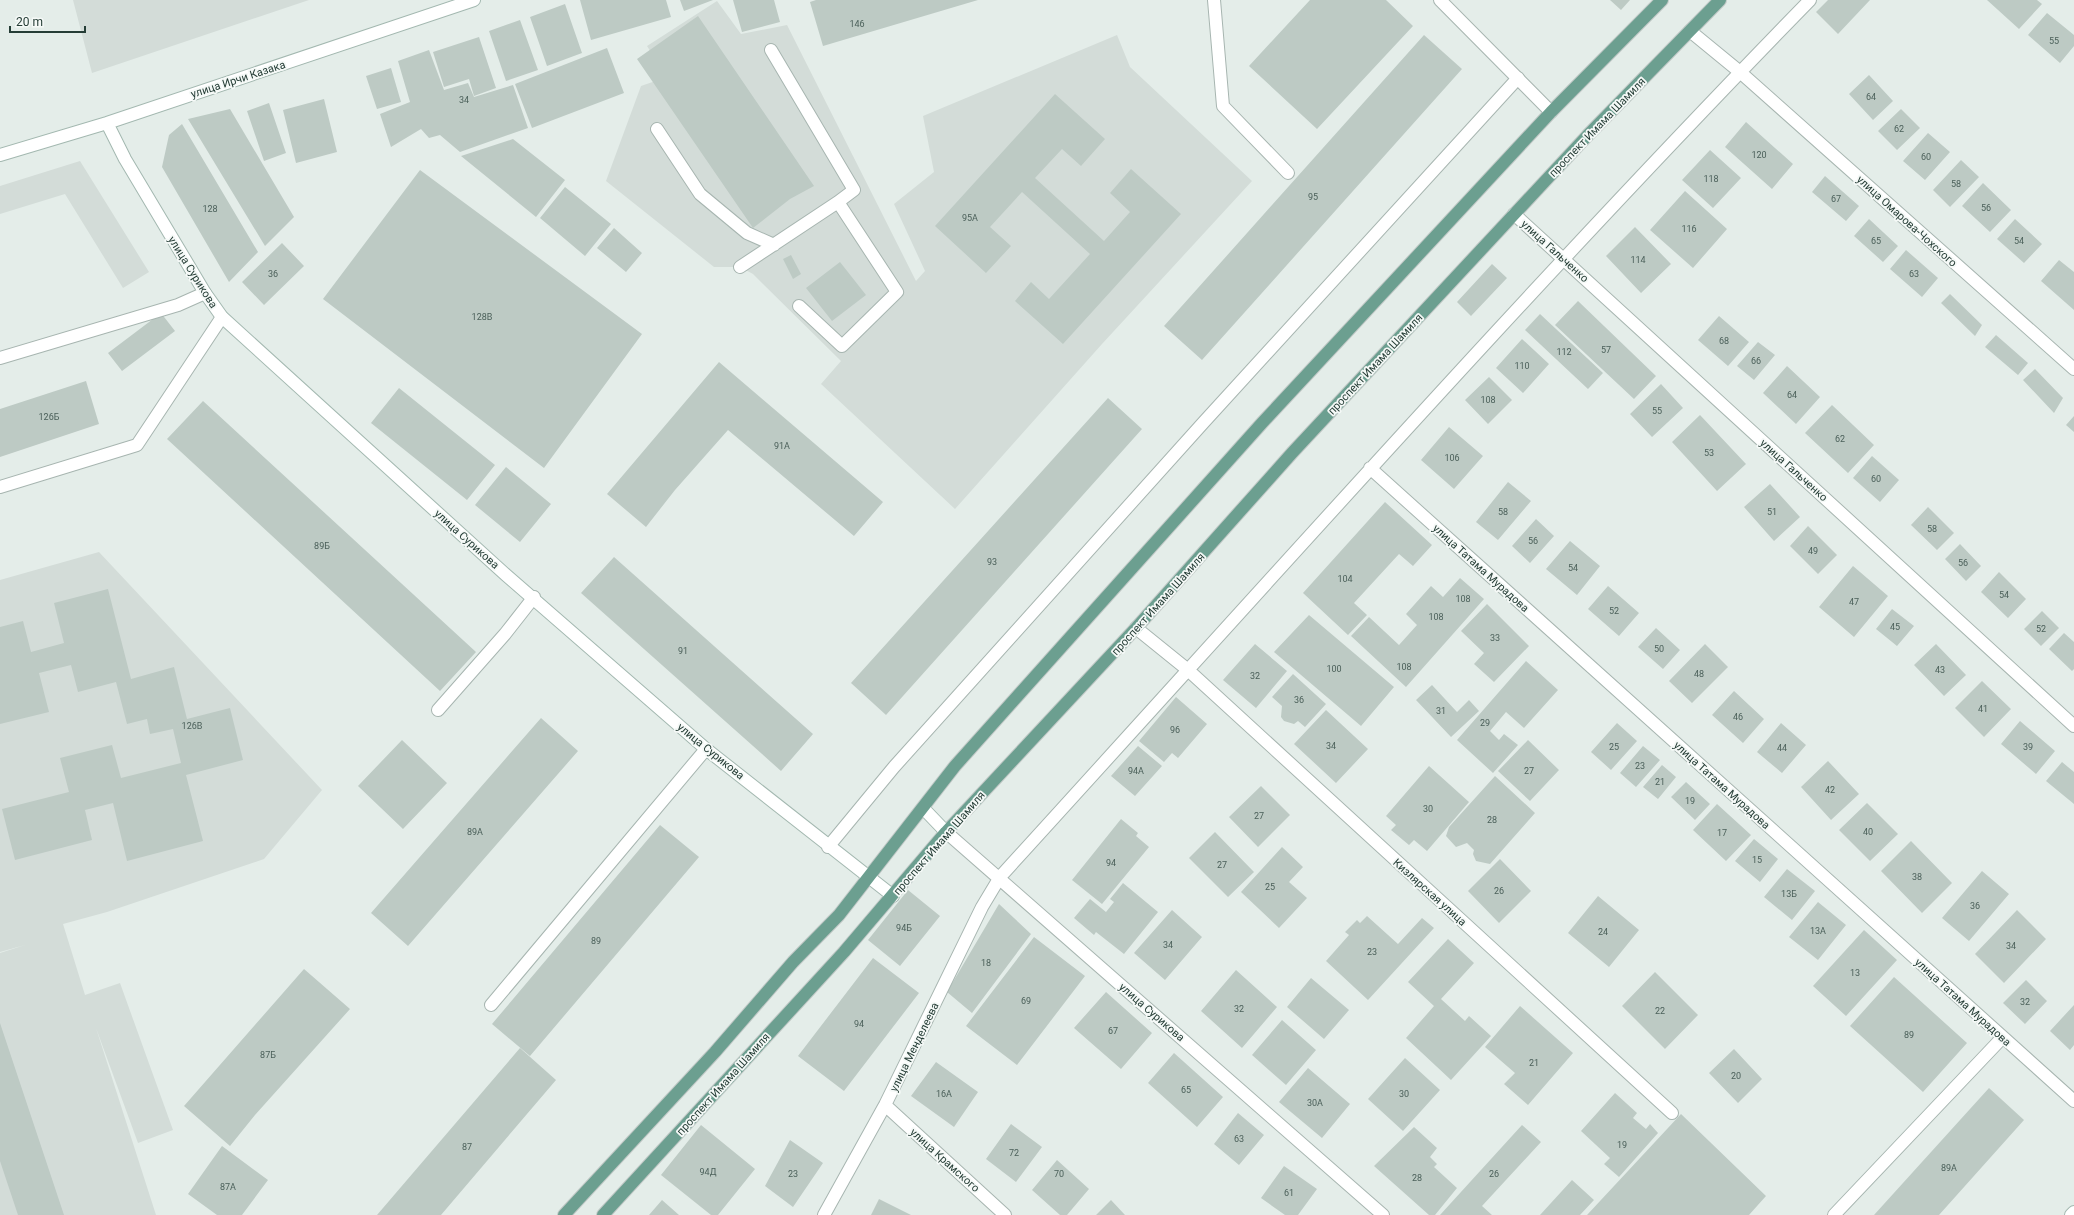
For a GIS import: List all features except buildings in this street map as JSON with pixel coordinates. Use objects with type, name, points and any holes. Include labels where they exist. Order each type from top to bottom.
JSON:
[{"type":"main road","points":[[570,1213],[720,1046],[792,962],[839,915],[955,766],[1257,429],[1551,112],[1662,0]]},
{"type":"main road","name":"проспект Имама Шамиля","points":[[603,1215],[893,896],[946,832],[1136,628],[1292,454],[1587,136],[1720,0]]},
{"type":"street","name":"улица Ирчи Казака","points":[[0,154],[107,123],[474,0]]},
{"type":"street","points":[[1214,0],[1223,106],[1288,173]]},
{"type":"street","points":[[1440,0],[1551,112]]},
{"type":"street","name":"улица Менделеева","points":[[824,1215],[885,1105],[982,907],[1000,877],[1370,468],[1740,72],[1810,0]]},
{"type":"street","name":"улица Омарова-Чохского","points":[[1690,31],[1740,72],[2074,369]]},
{"type":"street","points":[[740,266],[774,245],[854,190],[771,50]]},
{"type":"street","points":[[828,847],[900,761],[1198,429],[1518,78]]},
{"type":"street","name":"улица Сурикова","points":[[107,123],[125,159],[205,293],[222,317],[506,575],[534,597],[706,749],[784,810],[828,847],[893,896]]},
{"type":"street","points":[[657,129],[700,194],[747,233],[774,245]]},
{"type":"street","points":[[799,306],[842,346],[896,292],[838,202]]},
{"type":"street","name":"улица Гальченко","points":[[1514,214],[2074,726]]},
{"type":"street","points":[[0,358],[178,305],[205,293]]},
{"type":"street","points":[[0,488],[137,445],[222,317]]},
{"type":"street","name":"улица Татама Мурадова","points":[[1370,468],[2002,1038],[2074,1101]]},
{"type":"street","points":[[438,710],[505,634],[534,597]]},
{"type":"street","name":"Кизлярская улица","points":[[1136,628],[1188,670],[1672,1113]]},
{"type":"street","points":[[490,1005],[706,749]]},
{"type":"street","name":"улица Сурикова","points":[[922,808],[946,832],[1000,877],[1383,1215]]},
{"type":"street","points":[[1834,1215],[2002,1038]]},
{"type":"street","name":"улица Крамского","points":[[885,1105],[1005,1215]]},
{"type":"shaded area","points":[[73,0],[309,0],[92,73]]},
{"type":"shaded area","points":[[717,1],[741,34],[787,25],[916,281],[925,271],[894,204],[934,172],[923,116],[1117,35],[1130,67],[1252,181],[1102,344],[955,509],[821,384],[841,361],[753,274],[740,267],[714,267],[606,181],[641,86],[667,77],[647,46]]},
{"type":"shaded area","points":[[80,161],[149,272],[123,288],[65,194],[0,214],[0,186]]},
{"type":"shaded area","points":[[99,552],[322,790],[264,859],[107,912],[63,924],[85,995],[120,983],[173,1130],[138,1143],[96,1028],[156,1215],[0,1215],[0,953],[25,945],[0,952],[0,580]]}]
